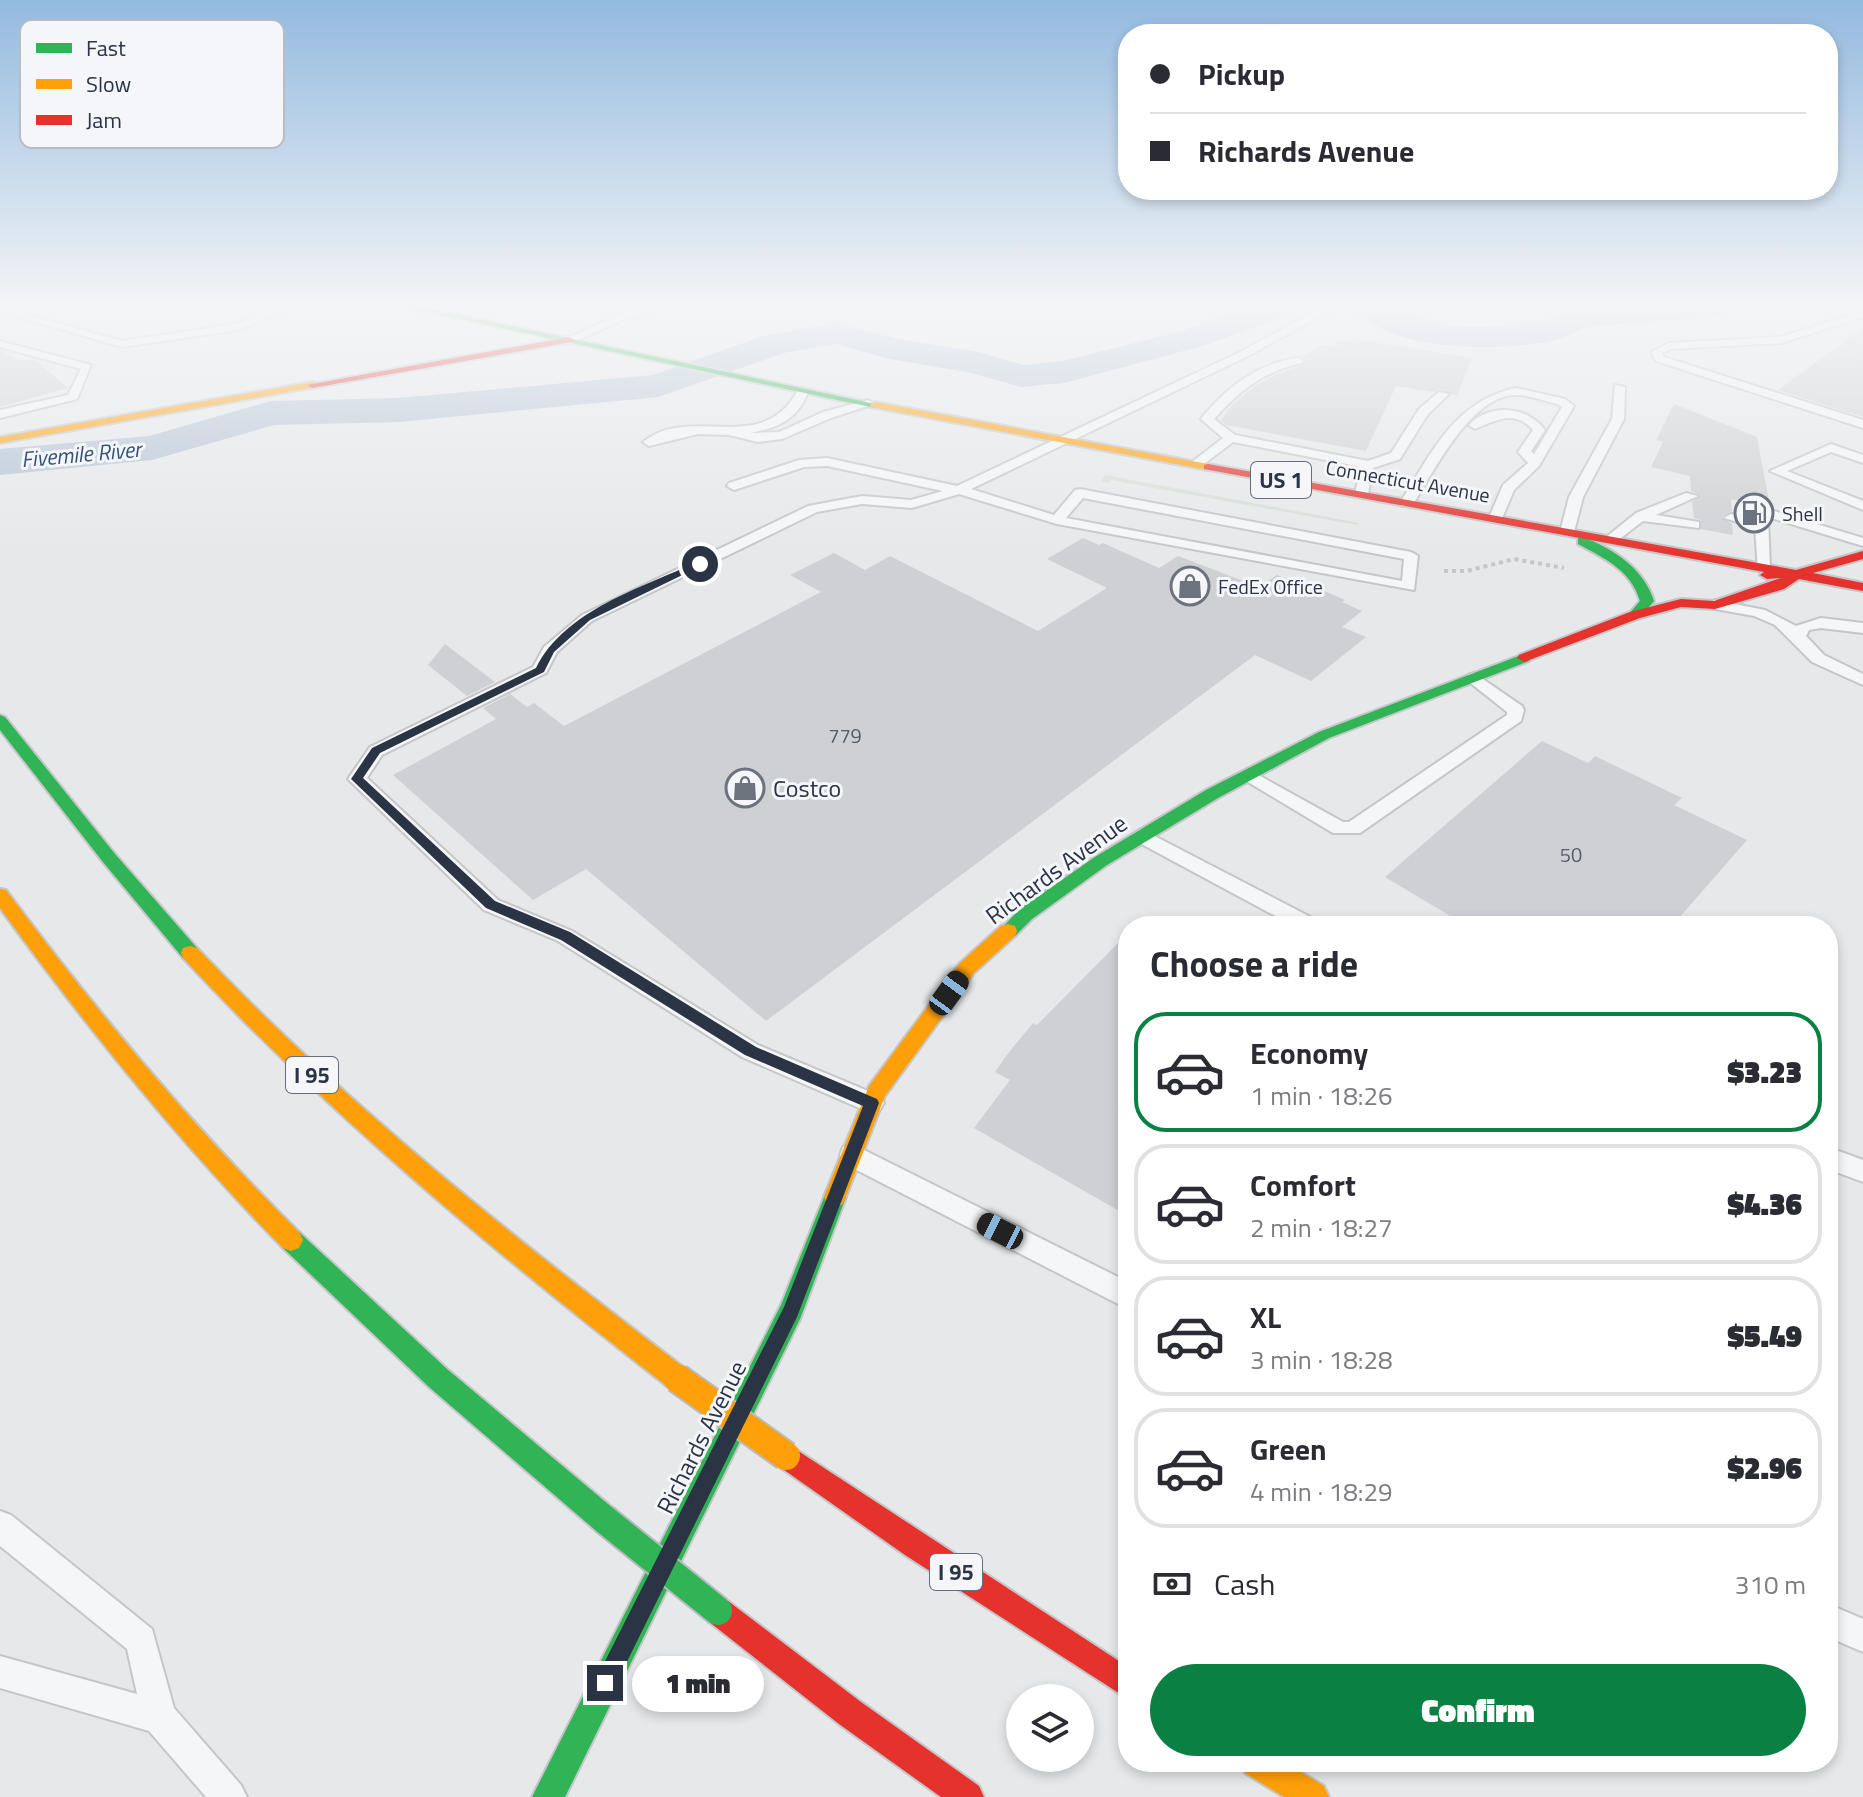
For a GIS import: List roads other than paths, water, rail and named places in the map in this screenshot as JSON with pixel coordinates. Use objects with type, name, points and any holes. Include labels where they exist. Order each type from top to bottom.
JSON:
[{"type":"main road","points":[[0,440],[296,389]]},
{"type":"main road","name":"Connecticut Avenue","points":[[789,389],[1495,520],[1612,538],[1863,587]]},
{"type":"main road","points":[[1567,532],[1639,579],[1647,601],[1635,615]]},
{"type":"main road","name":"Richards Avenue","points":[[1731,580],[1797,574],[1863,555]]},
{"type":"main road","name":"Richards Avenue","points":[[548,1797],[791,1311],[876,1092],[967,968],[1026,914],[1141,835],[1324,735],[1635,615],[1681,603],[1715,605],[1779,586],[1797,574]]},
{"type":"main road","name":"Richards Avenue","points":[[1681,603],[1684,595],[1706,587]]},
{"type":"main road","name":"I 95","points":[[0,720],[160,920],[224,989],[389,1147],[492,1235],[677,1378],[915,1545],[1118,1677]]},
{"type":"main road","points":[[0,895],[70,994],[132,1071],[298,1248],[405,1348],[509,1441],[718,1611],[850,1713],[968,1797]]},
{"type":"main road","points":[[1272,1772],[1313,1797]]},
{"type":"lane","points":[[0,414],[73,397],[77,389]]},
{"type":"lane","points":[[872,1103],[750,1051],[565,936],[491,905],[357,779],[376,751],[540,670],[550,650],[587,618],[799,516],[838,503],[862,500],[912,504],[959,490],[1168,389]]},
{"type":"lane","points":[[1234,389],[1207,419],[1231,438],[1367,466],[1396,456],[1423,412],[1443,394]]},
{"type":"lane","points":[[1567,532],[1576,497],[1618,419],[1619,389]]},
{"type":"lane","points":[[1753,389],[1863,424]]},
{"type":"lane","points":[[1407,503],[1456,425],[1498,395],[1516,391],[1561,401],[1568,406],[1535,463],[1508,488],[1495,520]]},
{"type":"lane","points":[[729,431],[752,429],[783,420],[798,408],[802,392]]},
{"type":"lane","points":[[734,486],[789,450],[827,415],[868,404]]},
{"type":"lane","points":[[1438,453],[1455,445],[1484,416],[1505,413],[1538,426],[1539,430],[1524,452],[1535,463]]},
{"type":"lane","points":[[649,442],[670,433],[698,428],[729,431],[827,462],[959,490],[1057,520],[1409,587],[1411,556],[1110,498],[1080,493],[1057,520]]},
{"type":"lane","points":[[1195,464],[1231,438]]},
{"type":"lane","points":[[1863,459],[1831,448],[1776,471],[1863,506]]},
{"type":"lane","points":[[1362,495],[1367,466]]},
{"type":"lane","points":[[1612,538],[1641,516],[1691,496]]},
{"type":"lane","points":[[1641,516],[1694,518],[1666,507]]},
{"type":"lane","points":[[1763,568],[1761,511],[1863,542]]},
{"type":"lane","points":[[1732,525],[1760,530]]},
{"type":"lane","points":[[1715,605],[1768,616],[1788,625],[1807,652],[1825,664],[1863,680]]},
{"type":"lane","points":[[1798,636],[1803,627],[1821,623],[1863,628]]},
{"type":"lane","points":[[1247,776],[1340,828],[1353,828],[1515,717],[1516,710],[1474,678]]},
{"type":"lane","points":[[1141,835],[1292,916]]},
{"type":"lane","points":[[852,1155],[1118,1291]]},
{"type":"lane","points":[[1838,1162],[1863,1171]]},
{"type":"lane","points":[[0,1526],[141,1640],[159,1717],[229,1797]]},
{"type":"lane","points":[[1838,1625],[1863,1636]]},
{"type":"lane","points":[[0,1672],[159,1717]]},
{"type":"waterway","name":"Fivemile River","points":[[0,462],[152,448],[271,413],[399,410],[627,389]]},
{"type":"place","name":"Shell","points":[[1754,513]]},
{"type":"place","name":"FedEx Office","points":[[1190,586]]},
{"type":"place","name":"Costco","points":[[745,788]]}]
